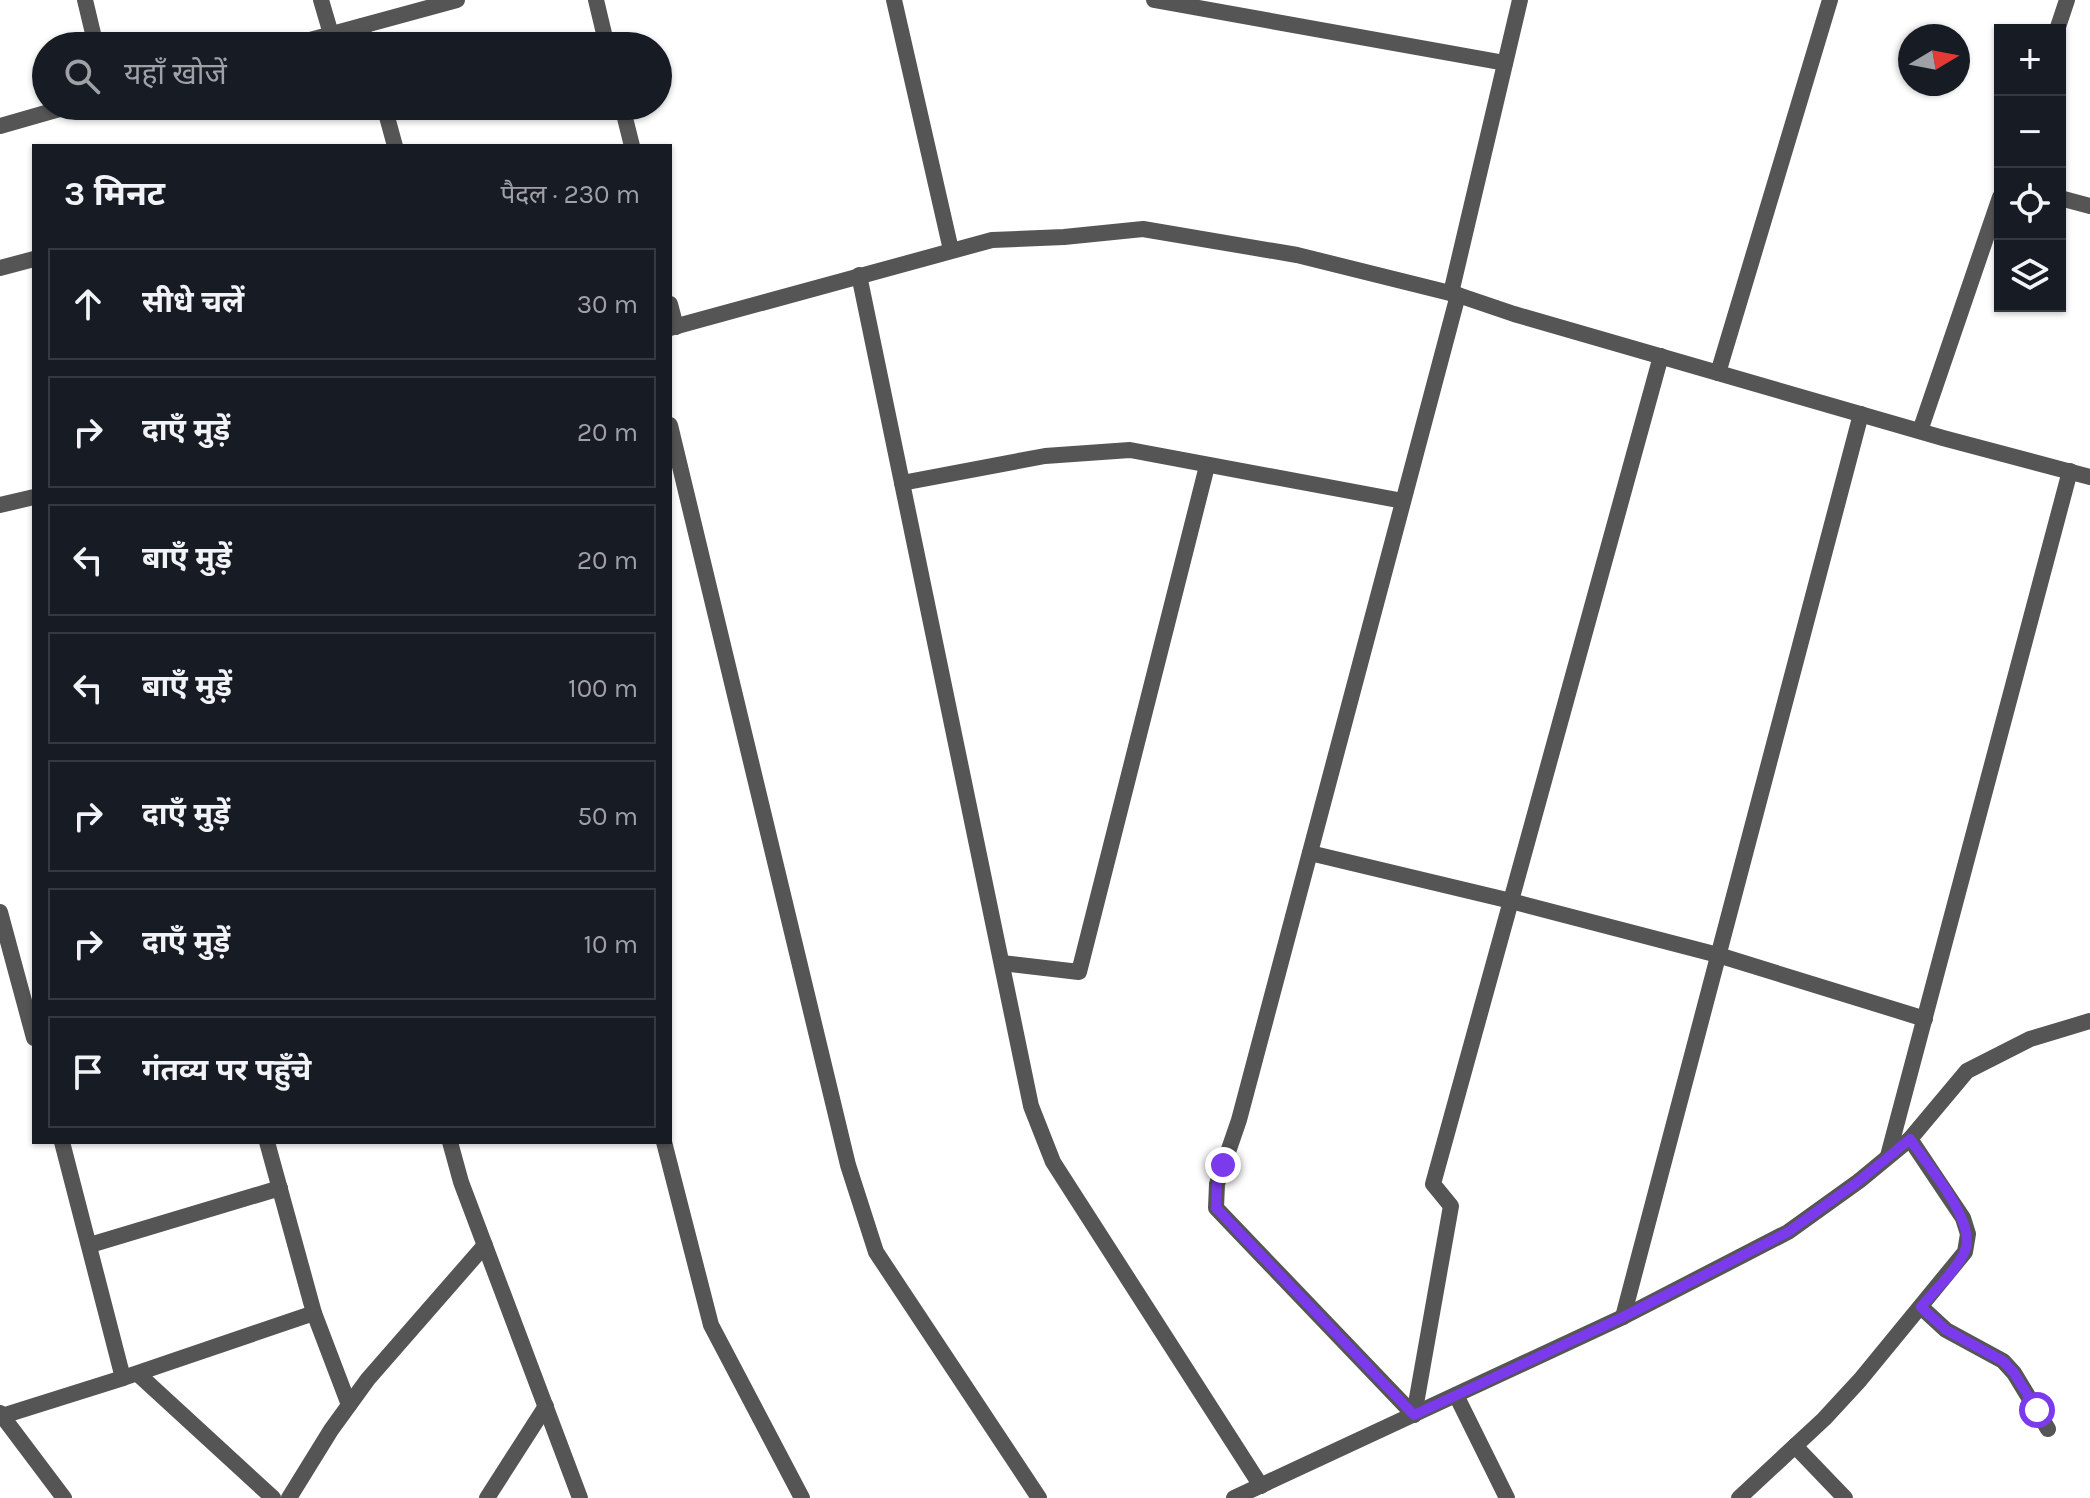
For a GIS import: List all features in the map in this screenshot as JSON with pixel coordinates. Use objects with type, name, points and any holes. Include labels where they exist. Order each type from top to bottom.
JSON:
[{"type":"street","points":[[85,0],[93,32]]},
{"type":"street","points":[[321,0],[330,32]]},
{"type":"street","points":[[339,32],[457,0]]},
{"type":"street","points":[[596,0],[604,32]]},
{"type":"street","points":[[894,0],[951,250]]},
{"type":"street","points":[[1154,0],[1505,63]]},
{"type":"street","points":[[1414,1415],[1216,1208],[1217,1184],[1239,1120],[1403,501],[1455,294],[1520,0]]},
{"type":"street","points":[[1718,373],[1830,0]]},
{"type":"street","points":[[2059,24],[2067,0]]},
{"type":"street","points":[[362,26],[364,32]]},
{"type":"street","points":[[0,126],[32,117]]},
{"type":"street","points":[[388,120],[394,144]]},
{"type":"street","points":[[626,120],[632,144]]},
{"type":"street","points":[[2066,200],[2090,206]]},
{"type":"street","points":[[1920,431],[1994,215]]},
{"type":"street","points":[[673,328],[992,240],[1143,229],[1297,255],[1455,294],[1718,373],[2090,477]]},
{"type":"street","points":[[0,268],[32,260]]},
{"type":"street","points":[[859,275],[1031,1106],[1053,1162],[1261,1486]]},
{"type":"street","points":[[1414,1415],[1451,1206],[1433,1184],[1661,356]]},
{"type":"street","points":[[1623,1317],[1861,414]]},
{"type":"street","points":[[672,433],[848,1165],[876,1252],[1039,1498]]},
{"type":"street","points":[[902,483],[1045,456],[1130,450],[1403,501]]},
{"type":"street","points":[[1002,963],[1079,972],[1207,466]]},
{"type":"street","points":[[1888,1156],[2070,471]]},
{"type":"street","points":[[0,505],[32,497]]},
{"type":"street","points":[[1310,853],[1718,955],[1925,1019]]},
{"type":"street","points":[[0,912],[32,1031]]},
{"type":"street","points":[[1234,1498],[1623,1317],[1788,1232],[1910,1139],[1967,1071],[2030,1039],[2090,1021]]},
{"type":"street","points":[[1739,1498],[1860,1380],[1965,1252],[1968,1234],[1963,1218],[1910,1139]]},
{"type":"street","points":[[63,1144],[131,1376],[273,1498]]},
{"type":"street","points":[[268,1144],[314,1313],[349,1405]]},
{"type":"street","points":[[451,1144],[461,1182],[580,1498]]},
{"type":"street","points":[[665,1144],[711,1325],[802,1498]]},
{"type":"street","points":[[90,1245],[280,1188]]},
{"type":"street","points":[[289,1498],[368,1379],[485,1245]]},
{"type":"street","points":[[1921,1307],[1946,1330],[2003,1361],[2014,1373],[2048,1429]]},
{"type":"street","points":[[64,1498],[1,1414],[131,1376],[314,1313]]},
{"type":"street","points":[[1456,1395],[1507,1498]]},
{"type":"street","points":[[487,1498],[546,1406]]},
{"type":"street","points":[[1795,1446],[1845,1498]]},
{"type":"route","points":[[1223,1165],[1217,1184],[1216,1208],[1414,1415],[1623,1317],[1788,1232],[1859,1181],[1910,1139],[1963,1218],[1968,1234],[1965,1252],[1921,1307],[1946,1330],[2003,1361],[2037,1410]]}]
